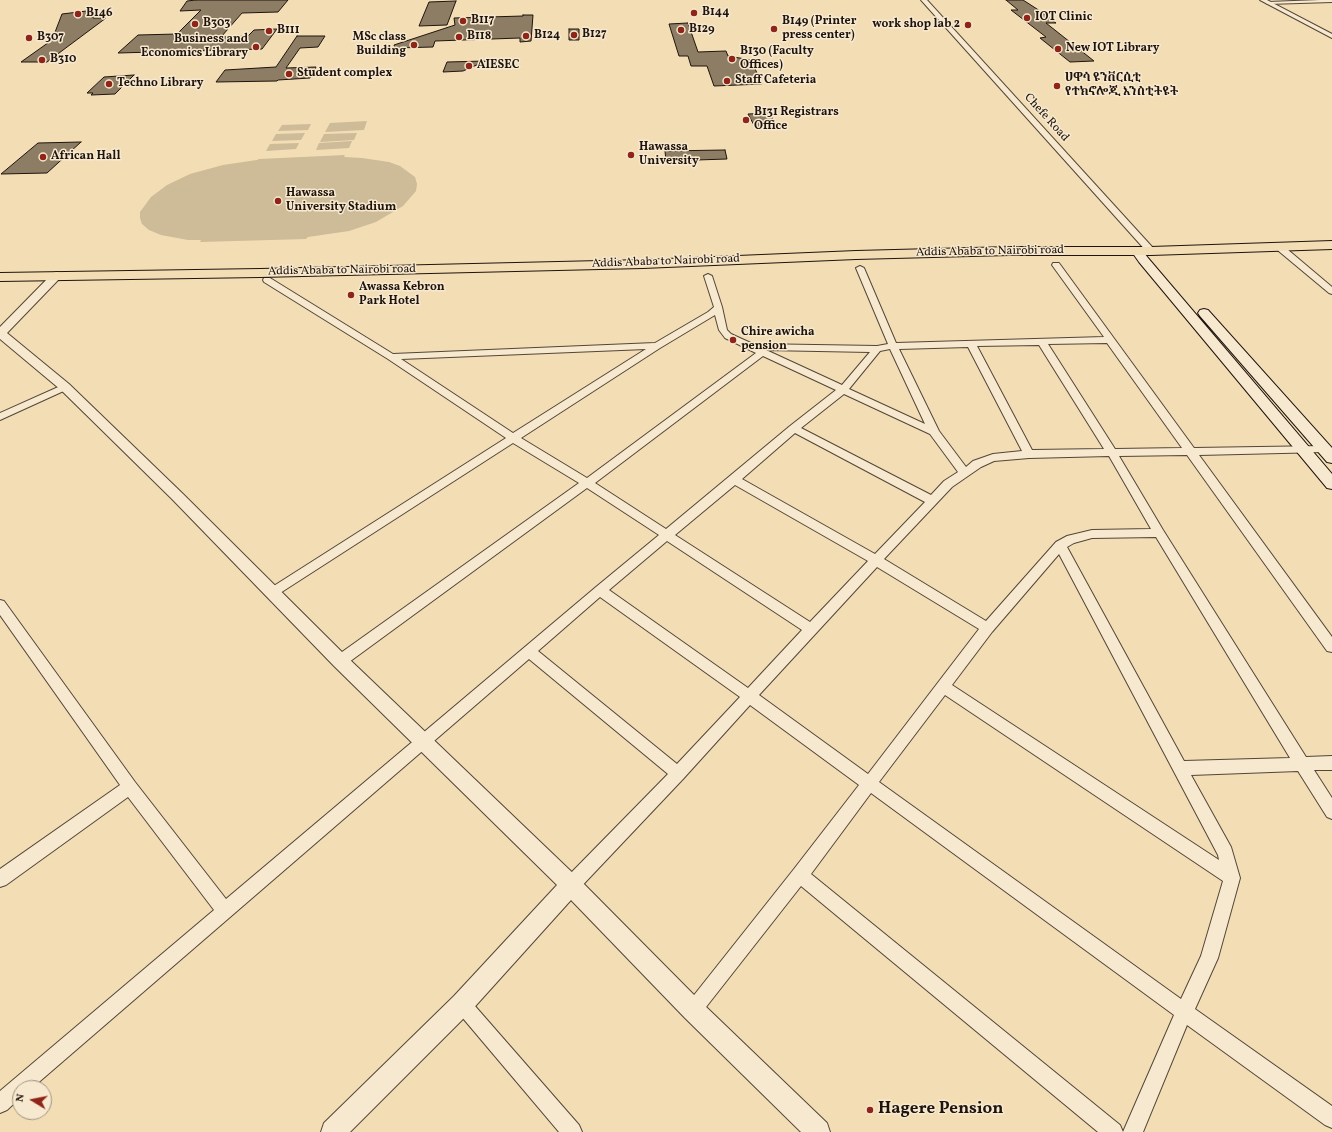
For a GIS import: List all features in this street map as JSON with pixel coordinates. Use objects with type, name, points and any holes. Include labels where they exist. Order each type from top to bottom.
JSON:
[{"type":"highway","name":"Addis Ababa to Nairobi road","points":[[1283,251],[1332,245]]},
{"type":"highway","name":"Addis Ababa to Nairobi road","points":[[0,285],[48,280],[260,273],[643,264],[864,254],[1010,251],[1148,256]]},
{"type":"highway","name":"Addis Ababa to Nairobi road","points":[[0,277],[48,280],[267,280],[505,276],[1283,251],[1332,253]]},
{"type":"main road","points":[[1148,256],[1331,483]]},
{"type":"main road","points":[[1148,256],[1218,329],[1291,410],[1328,454]]},
{"type":"street","name":"Chefe Road","points":[[916,0],[1052,155]]},
{"type":"street","name":"Chefe Road","points":[[924,0],[1148,256]]},
{"type":"street","points":[[1266,1],[1332,1]]},
{"type":"street","points":[[1266,1],[1332,36]]},
{"type":"street","points":[[1315,1],[1326,7]]},
{"type":"street","points":[[1129,241],[1148,256]]},
{"type":"street","points":[[1283,251],[1332,290]]},
{"type":"street","points":[[1056,265],[1332,647]]},
{"type":"street","points":[[860,268],[893,346],[934,432],[964,472]]},
{"type":"street","points":[[708,276],[725,334],[934,432]]},
{"type":"street","points":[[0,322],[48,280]]},
{"type":"street","points":[[48,280],[0,333],[66,387],[273,592],[340,661],[571,885],[693,1010],[818,1132]]},
{"type":"street","points":[[267,280],[391,358],[513,438],[587,483],[811,629]]},
{"type":"street","points":[[273,592],[657,346],[697,323],[711,314],[718,307]]},
{"type":"street","points":[[751,347],[877,349],[893,346],[1109,340]]},
{"type":"street","points":[[1041,341],[1112,453],[1159,533],[1332,812]]},
{"type":"street","points":[[971,344],[1029,454]]},
{"type":"street","points":[[391,358],[657,346]]},
{"type":"street","points":[[0,1102],[600,590],[734,480],[794,428],[844,389],[877,349]]},
{"type":"street","points":[[340,661],[587,483],[764,352]]},
{"type":"street","points":[[0,417],[66,387]]},
{"type":"street","points":[[794,428],[933,501]]},
{"type":"street","points":[[334,1132],[462,1004],[571,885],[678,774],[876,560],[948,484],[964,472],[977,464],[992,458],[1029,454],[1304,449],[1328,454]]},
{"type":"street","points":[[734,480],[876,560],[987,628]]},
{"type":"street","points":[[693,1010],[800,875],[987,628],[1060,545],[1071,539],[1092,534],[1159,533]]},
{"type":"street","points":[[1060,545],[1225,853],[1232,878],[1209,958],[1184,1012],[1133,1132]]},
{"type":"street","points":[[600,590],[870,783],[1332,1118]]},
{"type":"street","points":[[0,605],[130,787],[224,910]]},
{"type":"street","points":[[529,651],[678,774]]},
{"type":"street","points":[[943,686],[1232,878]]},
{"type":"street","points":[[1180,768],[1332,763]]},
{"type":"street","points":[[0,879],[130,787]]},
{"type":"street","points":[[800,875],[1114,1132]]},
{"type":"street","points":[[462,1004],[572,1132]]},
{"type":"shaded area","points":[[367,121],[364,130],[325,132],[330,123]]},
{"type":"shaded area","points":[[311,124],[308,130],[278,131],[282,125]]},
{"type":"shaded area","points":[[305,133],[301,140],[272,141],[276,134]]},
{"type":"shaded area","points":[[357,133],[354,140],[320,142],[324,134]]},
{"type":"shaded area","points":[[352,141],[349,148],[316,150],[319,143]]},
{"type":"shaded area","points":[[299,143],[296,149],[266,151],[270,144]]},
{"type":"shaded area","name":"Hawassa University Stadium","points":[[345,155],[344,157],[389,162],[400,166],[415,177],[417,184],[416,191],[403,206],[376,222],[349,231],[308,237],[306,239],[200,242],[201,240],[188,240],[161,235],[149,230],[142,224],[140,218],[140,212],[151,197],[167,185],[190,174],[223,165],[259,159]]},
{"type":"building","points":[[288,0],[278,12],[242,13],[221,37],[248,36],[254,30],[277,29],[262,49],[118,53],[138,35],[177,34],[201,10],[180,11],[187,1]]},
{"type":"building","points":[[1006,0],[1023,0],[1037,9],[1056,23],[1046,23],[1094,61],[1070,62],[1040,38],[1046,37],[1011,10],[1018,10]]},
{"type":"building","points":[[456,1],[447,25],[419,26],[429,2]]},
{"type":"building","points":[[95,10],[93,18],[106,18],[47,62],[21,62],[52,40],[62,14]]},
{"type":"building","points":[[533,15],[531,41],[520,42],[520,38],[435,41],[433,47],[395,48],[394,45],[455,25],[454,18]]},
{"type":"building","points":[[688,23],[698,52],[726,51],[728,56],[751,60],[762,84],[714,86],[707,66],[691,66],[688,56],[679,56],[669,24]]},
{"type":"building","name":"B127","points":[[569,29],[579,29],[579,40],[569,40]]},
{"type":"building","points":[[297,36],[325,36],[318,47],[300,48],[286,68],[316,67],[310,78],[277,81],[216,82],[225,70],[276,67]]},
{"type":"building","name":"AIESEC","points":[[486,61],[463,71],[443,72],[447,62]]},
{"type":"building","name":"Techno Library","points":[[134,75],[115,94],[91,95],[93,93],[87,93],[104,77]]},
{"type":"building","name":"B131 Registrars Office","points":[[770,113],[776,127],[755,127],[748,114]]},
{"type":"building","name":"African Hall","points":[[81,142],[47,173],[1,174],[38,143]]},
{"type":"building","points":[[725,150],[727,159],[666,161],[665,151]]},
{"type":"place","name":"B144","points":[[694,13]]},
{"type":"place","name":"B146","points":[[78,14]]},
{"type":"place","name":"IOT Clinic","points":[[1027,18]]},
{"type":"place","name":"B117","points":[[463,21]]},
{"type":"place","name":"B303","points":[[195,24]]},
{"type":"place","name":"work shop lab 2","points":[[968,25]]},
{"type":"place","name":"B149 (Printer press center)","points":[[774,29]]},
{"type":"place","name":"B129","points":[[681,30]]},
{"type":"place","name":"B111","points":[[269,31]]},
{"type":"place","name":"B127","points":[[574,35]]},
{"type":"place","name":"B124","points":[[526,36]]},
{"type":"place","name":"B118","points":[[459,37]]},
{"type":"place","name":"B307","points":[[29,38]]},
{"type":"place","name":"MSc class Building","points":[[414,45]]},
{"type":"place","name":"Business and Economics Library","points":[[256,47]]},
{"type":"place","name":"New IOT Library","points":[[1058,49]]},
{"type":"place","name":"B130 (Faculty Offices)","points":[[732,59]]},
{"type":"place","name":"B310","points":[[42,60]]},
{"type":"place","name":"AIESEC","points":[[469,66]]},
{"type":"place","name":"Student complex","points":[[289,74]]},
{"type":"place","name":"Staff Cafeteria","points":[[727,81]]},
{"type":"place","name":"Techno Library","points":[[109,84]]},
{"type":"place","name":"ሀዋሳ ዩንቨርሲቲ የተክኖሎጂ እንስቲትዩት","points":[[1057,86]]},
{"type":"place","name":"B131 Registrars Office","points":[[746,120]]},
{"type":"place","name":"Hawassa University","points":[[631,155]]},
{"type":"place","name":"African Hall","points":[[43,157]]},
{"type":"place","name":"Hawassa University Stadium","points":[[278,201]]},
{"type":"place","name":"Awassa Kebron Park Hotel","points":[[351,295]]},
{"type":"place","name":"Chire awicha pension","points":[[733,340]]},
{"type":"place","name":"Hagere Pension","points":[[870,1110]]}]
